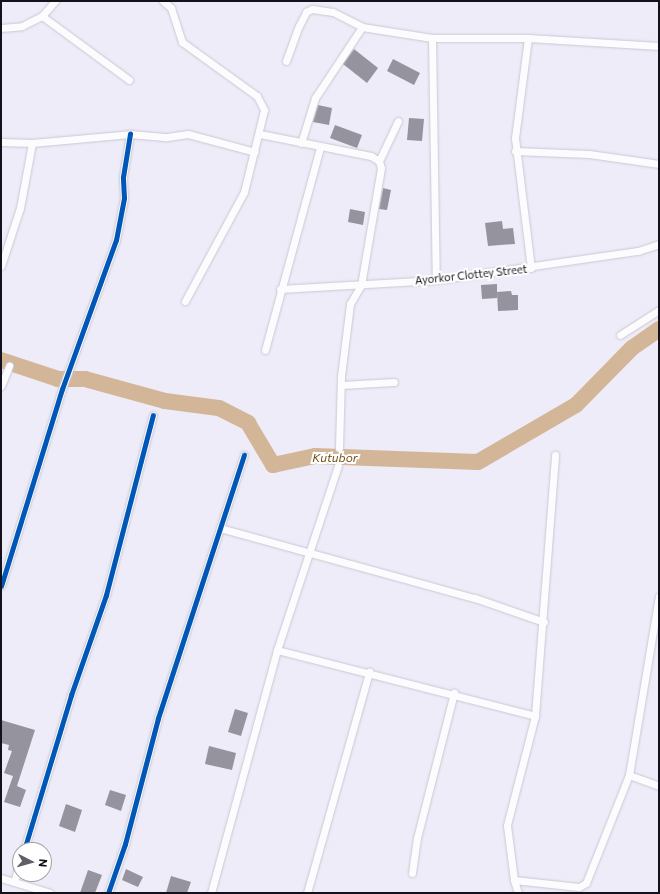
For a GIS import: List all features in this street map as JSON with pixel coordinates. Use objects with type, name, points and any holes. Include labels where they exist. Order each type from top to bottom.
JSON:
[{"type":"street","points":[[1,28],[22,26],[42,16],[55,1]]},
{"type":"street","points":[[163,1],[171,8],[182,42],[262,101],[264,110],[260,134],[244,192],[185,301]]},
{"type":"street","points":[[286,61],[299,26],[306,12],[312,8],[333,12],[362,27],[432,38],[528,38],[659,46]]},
{"type":"street","points":[[42,16],[129,80]]},
{"type":"street","points":[[301,143],[315,98],[362,27]]},
{"type":"street","points":[[432,38],[436,280]]},
{"type":"street","points":[[528,38],[515,151],[531,268]]},
{"type":"street","points":[[339,448],[341,385],[350,304],[361,285],[381,168],[379,160],[398,121]]},
{"type":"street","points":[[1,142],[32,143],[130,134],[203,136],[255,152]]},
{"type":"street","points":[[1,586],[62,389],[116,240],[122,216],[123,176],[130,134]]},
{"type":"street","points":[[260,134],[371,156],[379,160]]},
{"type":"street","points":[[1,266],[20,208],[32,143]]},
{"type":"street","points":[[265,350],[280,289],[320,147]]},
{"type":"street","points":[[515,151],[589,154],[659,164]]},
{"type":"street","name":"Ayorkor Clottey Street","points":[[280,289],[436,280],[531,268],[638,251],[659,244]]},
{"type":"street","points":[[620,335],[659,310]]},
{"type":"street","points":[[1,386],[8,366]]},
{"type":"street","points":[[341,385],[394,382]]},
{"type":"street","points":[[26,842],[71,695],[106,595],[153,415]]},
{"type":"street","points":[[108,893],[125,844],[158,718],[244,455]]},
{"type":"street","points":[[518,893],[514,880],[508,813],[535,716],[544,622],[555,455]]},
{"type":"street","points":[[211,893],[277,650],[338,466]]},
{"type":"street","points":[[220,528],[475,598],[544,622]]},
{"type":"street","points":[[514,880],[579,887],[586,883],[628,775],[659,596]]},
{"type":"street","points":[[277,650],[454,693],[535,716]]},
{"type":"street","points":[[307,893],[369,672]]},
{"type":"street","points":[[412,873],[417,838],[454,693]]},
{"type":"street","points":[[628,775],[659,786]]},
{"type":"street","points":[[1,878],[12,881]]},
{"type":"street","points":[[14,882],[50,893]]},
{"type":"building","points":[[354,49],[378,68],[367,83],[343,64]]},
{"type":"building","points":[[393,59],[420,73],[414,85],[387,71]]},
{"type":"building","points":[[318,105],[332,108],[329,125],[313,122]]},
{"type":"building","points":[[409,118],[424,119],[422,141],[407,140]]},
{"type":"building","points":[[335,125],[362,135],[357,148],[330,138]]},
{"type":"building","points":[[383,188],[391,190],[387,210],[379,209]]},
{"type":"building","points":[[350,209],[365,212],[363,225],[348,222]]},
{"type":"building","points":[[502,221],[503,229],[513,228],[515,244],[488,246],[485,223]]},
{"type":"building","points":[[497,284],[497,298],[482,299],[481,285]]},
{"type":"building","points":[[511,291],[512,295],[518,295],[518,310],[498,311],[497,292]]},
{"type":"building","points":[[235,709],[248,713],[241,736],[228,732]]},
{"type":"building","points":[[1,720],[35,730],[17,786],[26,790],[20,807],[4,802],[13,776],[4,773],[12,751],[8,750],[9,745],[1,743]]},
{"type":"building","points":[[209,746],[236,753],[232,770],[205,764]]},
{"type":"building","points":[[110,790],[126,795],[121,811],[105,805]]},
{"type":"building","points":[[66,804],[82,810],[75,832],[59,826]]},
{"type":"building","points":[[126,869],[143,877],[138,887],[122,880]]},
{"type":"building","points":[[88,870],[102,875],[95,893],[80,893]]},
{"type":"building","points":[[171,876],[191,882],[187,893],[166,893]]},
{"type":"waterway","name":"Kutubor","points":[[1,360],[58,379],[85,379],[165,401],[219,408],[248,423],[273,465],[315,456],[478,462],[576,405],[632,348],[659,329]]},
{"type":"cycle path","points":[[1,586],[62,389],[116,240],[124,198],[123,177],[130,134]]},
{"type":"cycle path","points":[[26,842],[71,695],[106,595],[153,415]]},
{"type":"cycle path","points":[[108,893],[125,844],[158,718],[244,455]]}]
